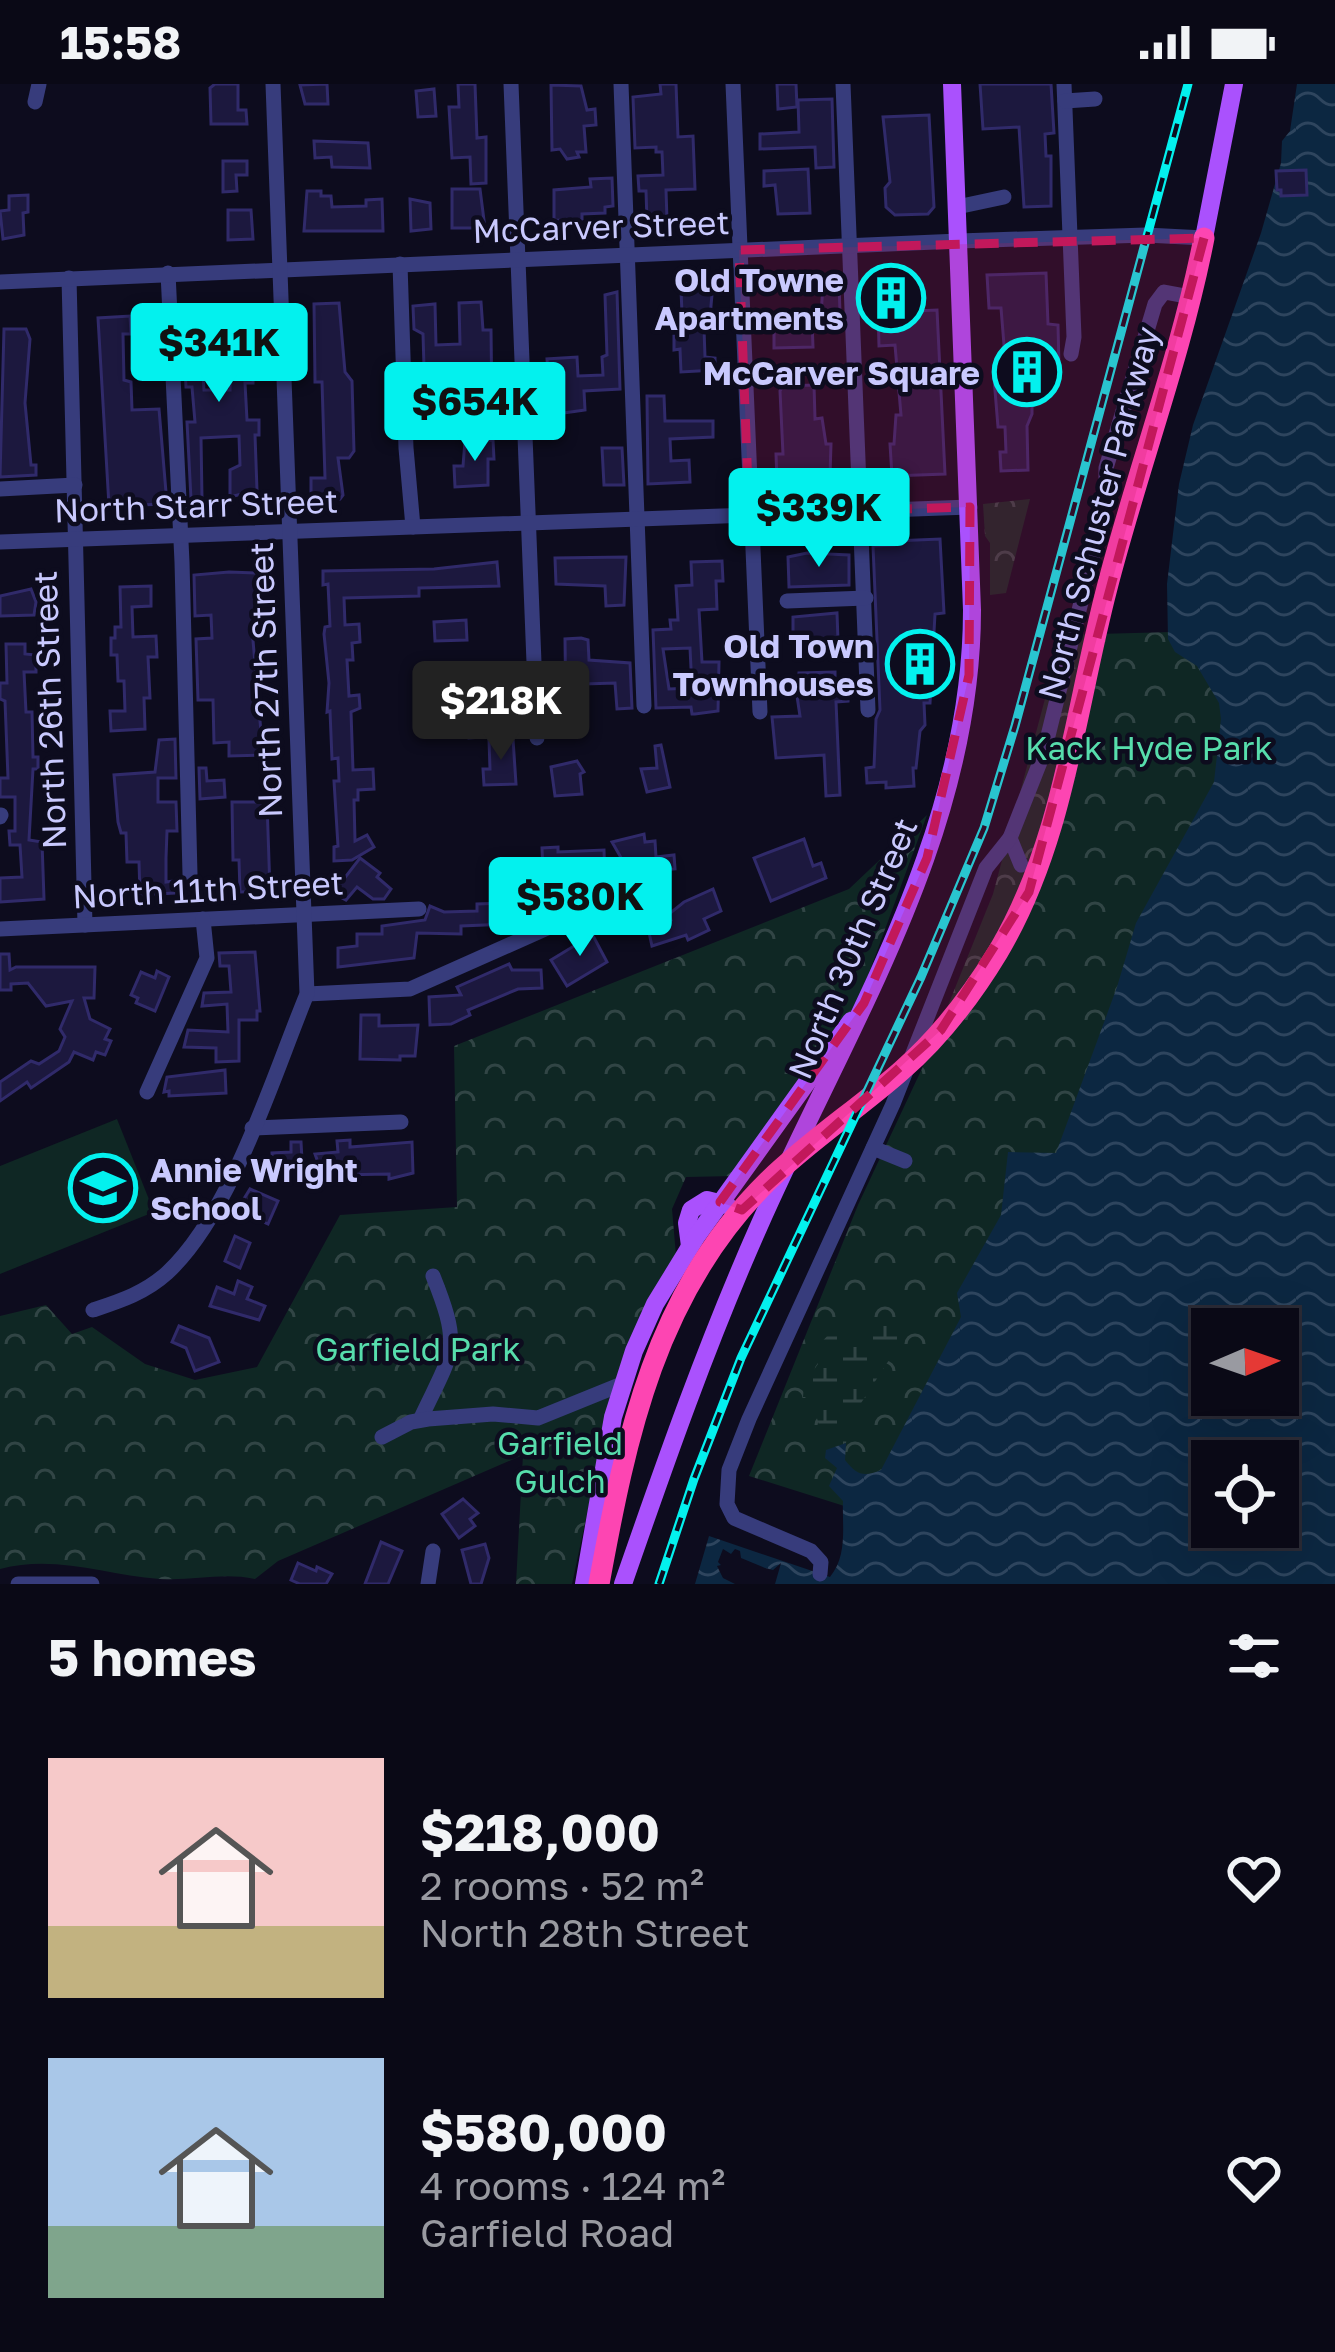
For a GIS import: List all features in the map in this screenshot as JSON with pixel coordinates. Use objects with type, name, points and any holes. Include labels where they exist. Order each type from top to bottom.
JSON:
[{"type":"highway","name":"North Schuster Parkway","points":[[592,1584],[650,1365],[701,1247],[767,1182],[917,1056],[960,1007],[1017,917],[1050,831],[1118,503],[1191,297],[1204,238]]},
{"type":"main road","name":"North 30th Street","points":[[623,1584],[710,1344],[760,1223],[846,1050],[920,879],[956,758],[972,630],[952,84]]},
{"type":"main road","points":[[1204,238],[1234,84]]},
{"type":"main road","points":[[720,1202],[865,1003]]},
{"type":"main road","points":[[592,1584],[622,1384],[655,1304],[701,1247],[687,1220],[691,1210],[704,1201],[744,1210],[751,1225],[715,1311],[710,1344]]},
{"type":"street","points":[[35,102],[39,84]]},
{"type":"street","name":"North 27th Street","points":[[273,84],[307,994]]},
{"type":"street","points":[[511,84],[537,739]]},
{"type":"street","points":[[621,84],[644,706]]},
{"type":"street","points":[[733,84],[760,712]]},
{"type":"street","points":[[843,84],[868,710]]},
{"type":"street","points":[[1071,354],[1065,93],[1095,99]]},
{"type":"street","points":[[957,207],[1004,197]]},
{"type":"street","name":"McCarver Street","points":[[0,282],[959,241],[1204,238]]},
{"type":"street","points":[[400,264],[413,527]]},
{"type":"street","points":[[168,273],[190,874]]},
{"type":"street","name":"North 26th Street","points":[[69,278],[85,925]]},
{"type":"street","points":[[820,1574],[821,1562],[811,1551],[734,1518],[727,1504],[729,1470],[770,1367],[873,1148],[986,868],[1010,838],[1044,752],[1118,503],[1106,468],[1155,304],[1164,292],[1191,297]]},
{"type":"street","points":[[0,489],[75,484]]},
{"type":"street","name":"North Starr Street","points":[[0,542],[970,507]]},
{"type":"street","points":[[787,601],[866,598]]},
{"type":"street","points":[[1010,838],[1021,865]]},
{"type":"street","points":[[93,1310],[145,1290],[188,1250],[214,1210],[307,994],[410,989],[608,901]]},
{"type":"street","name":"North 11th Street","points":[[0,929],[419,909]]},
{"type":"street","points":[[147,1092],[207,958],[203,920]]},
{"type":"street","points":[[252,1128],[401,1122]]},
{"type":"street","points":[[873,1148],[905,1161]]},
{"type":"street","points":[[420,1420],[453,1348],[451,1323],[433,1276]]},
{"type":"street","points":[[382,1437],[420,1420],[553,1415],[622,1384]]},
{"type":"street","points":[[428,1584],[433,1551]]},
{"type":"street","points":[[18,1584],[92,1584]]},
{"type":"highlighted area","points":[[1204,238],[1029,892],[941,1030],[742,1210],[720,1202],[864,1003],[927,858],[969,675],[970,507],[749,514],[739,250]]},
{"type":"green space","points":[[1030,499],[1006,593],[990,595],[990,543],[985,536],[983,504]]},
{"type":"green space","name":"Kack Hyde Park","points":[[1319,628],[876,1516],[749,1476],[858,1205],[926,1060],[993,894],[1062,635]]},
{"type":"green space","name":"Garfield Park","points":[[927,815],[859,1000],[733,1176],[686,1177],[672,1209],[676,1256],[608,1415],[572,1584],[516,1584],[523,1455],[278,1561],[255,1579],[160,1579],[41,1564],[0,1569],[0,1316],[46,1305],[72,1334],[92,1327],[145,1364],[195,1380],[257,1367],[340,1215],[457,1207],[454,1046],[849,889]]},
{"type":"green space","points":[[117,1119],[154,1212],[0,1274],[0,1166]]},
{"type":"green space","points":[[871,1316],[897,1325],[904,1337],[850,1420],[846,1443],[826,1450],[811,1397],[803,1397],[804,1384],[818,1364],[815,1349],[832,1331],[832,1324],[860,1324]]},
{"type":"water","points":[[1297,84],[1335,84],[1335,1584],[695,1584],[709,1536],[830,1577],[836,1568],[843,1540],[843,1501],[829,1486],[837,1468],[825,1458],[826,1450],[846,1443],[845,1460],[853,1469],[865,1474],[881,1470],[961,1317],[957,1293],[1001,1215],[1008,1152],[1056,1153],[1136,923],[1214,782],[1219,703],[1197,666],[1175,652],[1168,639],[1167,584],[1179,484],[1193,425],[1261,233],[1281,163],[1282,141],[1290,131]]},
{"type":"pier","points":[[723,1549],[731,1554],[740,1551],[741,1558],[773,1570],[781,1563],[775,1584],[735,1584],[723,1578],[717,1566]]},
{"type":"building","points":[[238,84],[238,110],[246,110],[247,124],[211,124],[210,88]]},
{"type":"building","points":[[327,84],[328,104],[305,104],[300,85]]},
{"type":"building","points":[[458,84],[475,84],[477,138],[486,137],[486,183],[471,184],[470,157],[452,158],[449,107],[459,107]]},
{"type":"building","points":[[660,84],[676,84],[678,137],[693,136],[695,189],[666,190],[667,220],[647,221],[646,191],[639,191],[638,176],[663,175],[662,152],[656,152],[656,147],[635,148],[633,97],[661,94]]},
{"type":"building","points":[[777,84],[796,84],[797,107],[778,109]]},
{"type":"building","points":[[980,84],[1051,84],[1054,133],[1045,134],[1046,156],[1051,156],[1051,206],[1024,207],[1019,127],[983,129]]},
{"type":"building","points":[[551,85],[581,86],[587,110],[595,109],[596,125],[584,126],[586,152],[577,152],[579,157],[567,159],[560,149],[552,150]]},
{"type":"building","points":[[434,89],[436,116],[418,117],[416,91]]},
{"type":"building","points":[[832,99],[834,167],[816,168],[815,147],[760,149],[760,134],[799,132],[798,100]]},
{"type":"building","points":[[929,115],[934,207],[928,214],[895,215],[886,207],[885,188],[890,182],[883,117]]},
{"type":"building","points":[[314,141],[368,143],[370,168],[332,167],[331,157],[315,158]]},
{"type":"building","points":[[223,161],[247,161],[247,175],[236,175],[237,191],[223,192]]},
{"type":"building","points":[[808,169],[810,213],[778,214],[775,185],[764,186],[764,171]]},
{"type":"building","points":[[1306,170],[1307,195],[1281,196],[1276,171]]},
{"type":"building","points":[[612,178],[613,206],[605,207],[605,213],[582,214],[577,221],[554,220],[554,190],[591,187],[590,179]]},
{"type":"building","points":[[452,189],[480,189],[485,228],[452,228]]},
{"type":"building","points":[[307,191],[331,196],[332,207],[366,206],[366,200],[382,199],[383,231],[304,231]]},
{"type":"building","points":[[28,195],[24,235],[3,239],[0,211],[9,210],[9,196]]},
{"type":"building","points":[[410,199],[430,203],[431,229],[411,231]]},
{"type":"building","points":[[228,210],[251,210],[253,239],[228,240]]},
{"type":"building","points":[[1046,273],[1048,324],[1058,325],[1059,366],[1047,366],[1039,394],[1032,394],[1028,470],[1001,471],[1005,427],[998,427],[994,378],[1005,377],[1004,345],[1001,308],[989,308],[987,275]]},
{"type":"building","points":[[912,279],[914,311],[937,310],[945,474],[892,476],[890,444],[894,444],[896,415],[901,415],[895,345],[879,346],[878,310],[871,310],[870,281]]},
{"type":"building","points":[[839,282],[840,313],[821,314],[823,286]]},
{"type":"building","points":[[713,283],[710,317],[714,317],[714,329],[704,329],[705,357],[715,358],[715,370],[681,372],[674,336],[683,336],[681,290],[684,284]]},
{"type":"building","points":[[617,292],[620,389],[584,391],[585,410],[556,414],[550,401],[547,359],[577,357],[578,376],[603,375],[605,295]]},
{"type":"building","points":[[481,302],[483,330],[491,330],[492,412],[436,415],[436,422],[417,423],[415,368],[424,367],[423,334],[414,329],[413,306],[435,304],[436,345],[460,344],[459,303]]},
{"type":"building","points":[[339,303],[345,372],[352,381],[354,451],[349,458],[338,458],[340,499],[311,500],[311,478],[325,478],[322,382],[315,382],[314,304]]},
{"type":"building","points":[[244,311],[245,333],[197,331],[199,373],[203,373],[204,390],[230,390],[230,372],[253,368],[253,383],[245,383],[247,420],[259,420],[257,490],[230,497],[230,470],[240,465],[239,436],[201,438],[202,498],[191,499],[187,422],[195,422],[192,387],[186,387],[182,312]]},
{"type":"building","points":[[130,316],[131,334],[123,334],[124,380],[131,382],[132,410],[159,409],[167,504],[109,506],[98,318]]},
{"type":"building","points":[[812,321],[813,347],[774,348],[774,327]]},
{"type":"building","points":[[4,329],[26,329],[30,339],[25,403],[36,475],[0,477]]},
{"type":"building","points":[[814,385],[815,419],[822,418],[826,444],[831,444],[830,475],[777,481],[776,454],[783,454],[780,391],[783,386]]},
{"type":"building","points":[[647,396],[664,396],[665,421],[713,421],[713,437],[670,439],[671,461],[689,460],[690,482],[648,484]]},
{"type":"building","points":[[493,440],[488,485],[455,487],[454,466],[463,466],[465,441]]},
{"type":"building","points":[[602,448],[622,448],[624,485],[604,485]]},
{"type":"building","points":[[940,539],[944,613],[935,614],[930,703],[924,703],[925,725],[913,768],[914,786],[886,788],[886,782],[867,783],[866,768],[874,767],[880,710],[873,546]]},
{"type":"building","points":[[849,555],[849,585],[789,587],[788,557]]},
{"type":"building","points":[[626,557],[624,605],[606,606],[605,586],[556,584],[555,558]]},
{"type":"building","points":[[722,561],[723,581],[716,581],[717,609],[699,610],[702,662],[719,662],[718,711],[695,714],[691,707],[656,708],[653,630],[671,629],[670,620],[678,620],[676,586],[692,585],[691,562]],"holes":[[[690,648],[692,688],[669,689],[663,649]]]},
{"type":"building","points":[[497,562],[499,586],[419,588],[419,596],[344,598],[345,625],[359,624],[360,642],[352,643],[353,660],[347,660],[349,696],[359,695],[360,708],[351,712],[353,770],[373,769],[374,789],[358,790],[358,800],[354,800],[355,841],[367,835],[374,847],[352,860],[334,861],[334,847],[338,846],[334,781],[339,781],[327,712],[324,634],[330,626],[323,571],[434,569]]},
{"type":"building","points":[[259,573],[261,577],[263,628],[252,629],[263,755],[229,756],[229,742],[214,743],[213,700],[198,700],[196,639],[212,638],[211,615],[195,616],[194,575]]},
{"type":"building","points":[[151,586],[151,606],[132,607],[133,637],[156,636],[157,657],[148,657],[150,698],[144,698],[145,729],[111,731],[110,711],[125,711],[124,681],[118,681],[117,655],[111,655],[111,638],[115,638],[115,627],[121,627],[120,587]]},
{"type":"building","points":[[31,589],[34,615],[0,616],[0,596]]},
{"type":"building","points":[[837,613],[838,640],[793,641],[793,617]]},
{"type":"building","points":[[466,620],[467,640],[435,641],[434,622]]},
{"type":"building","points":[[565,639],[588,640],[589,660],[630,663],[632,708],[617,709],[615,683],[584,684],[587,720],[566,718]]},
{"type":"building","points":[[6,644],[25,644],[25,654],[36,655],[36,672],[24,672],[26,712],[32,712],[33,757],[38,757],[38,769],[33,769],[29,840],[42,842],[44,899],[0,902],[0,878],[22,877],[20,845],[10,845],[15,797],[0,797],[0,778],[8,778],[5,701],[0,699],[0,683],[7,683]]},
{"type":"building","points":[[481,664],[483,698],[490,698],[490,725],[496,725],[497,736],[469,738],[468,722],[431,724],[430,708],[449,703],[447,665]]},
{"type":"building","points":[[835,672],[835,688],[848,688],[848,701],[836,702],[840,795],[826,796],[824,755],[776,758],[772,717],[800,716],[795,683],[799,683],[799,673]]},
{"type":"building","points":[[175,739],[176,778],[158,778],[158,802],[176,802],[177,831],[167,831],[166,858],[166,882],[174,881],[174,893],[140,895],[139,862],[127,862],[126,833],[121,833],[118,822],[114,775],[155,772],[159,740]]},
{"type":"building","points":[[513,739],[516,784],[484,785],[483,769],[490,769],[489,740]]},
{"type":"building","points":[[661,745],[670,787],[647,792],[641,769],[657,768],[655,746]]},
{"type":"building","points":[[577,761],[584,772],[580,774],[582,794],[555,796],[551,767]]},
{"type":"building","points":[[199,768],[206,768],[207,781],[224,780],[225,797],[200,799]]},
{"type":"building","points":[[232,802],[267,802],[270,891],[240,892],[239,860],[233,860]]},
{"type":"building","points":[[644,834],[645,842],[655,841],[656,857],[674,855],[675,869],[651,871],[635,882],[612,842]]},
{"type":"building","points":[[804,839],[813,866],[821,863],[826,878],[771,901],[754,858]]},
{"type":"building","points":[[558,847],[558,852],[604,850],[605,882],[568,884],[569,893],[544,894],[542,848]]},
{"type":"building","points":[[360,858],[391,889],[384,899],[373,899],[357,887],[346,900],[333,893]]},
{"type":"building","points":[[713,889],[721,911],[704,919],[709,930],[688,940],[686,935],[652,946],[648,928],[671,920],[669,914],[684,902]]},
{"type":"building","points":[[506,903],[508,924],[461,926],[461,934],[417,933],[414,958],[338,967],[338,948],[357,946],[357,934],[382,934],[382,926],[425,920],[430,906],[444,912],[477,911],[477,904]]},
{"type":"building","points":[[590,930],[607,962],[567,986],[551,960]]},
{"type":"building","points":[[255,952],[260,1011],[257,1020],[239,1020],[239,1061],[216,1062],[216,1048],[184,1047],[188,1030],[228,1032],[227,1004],[202,1006],[204,993],[231,992],[229,966],[220,966],[219,953]]},
{"type":"building","points":[[0,954],[9,954],[10,970],[95,967],[94,998],[84,998],[90,1019],[110,1029],[105,1039],[111,1041],[105,1055],[96,1052],[93,1060],[74,1052],[69,1062],[31,1088],[27,1082],[0,1101],[0,1082],[31,1061],[39,1064],[59,1051],[65,1037],[60,1029],[72,1001],[46,1006],[28,983],[0,990]]},
{"type":"building","points":[[509,964],[512,970],[541,970],[542,988],[518,989],[468,1010],[470,1015],[451,1024],[430,1025],[429,997],[461,995],[457,987]]},
{"type":"building","points":[[157,971],[169,977],[155,1011],[136,1003],[138,998],[131,995],[141,972],[155,978]]},
{"type":"building","points":[[361,1015],[379,1015],[379,1026],[418,1025],[415,1056],[360,1059]]},
{"type":"building","points":[[225,1070],[226,1093],[169,1096],[169,1091],[164,1092],[167,1077]]},
{"type":"building","points":[[350,1140],[350,1147],[412,1142],[413,1173],[389,1179],[389,1174],[336,1175],[325,1182],[315,1154],[338,1152],[337,1141]]},
{"type":"building","points":[[291,1142],[301,1142],[303,1178],[273,1179],[272,1153],[291,1152]]},
{"type":"building","points":[[250,1189],[278,1201],[268,1224],[237,1210]]},
{"type":"building","points":[[235,1236],[250,1243],[240,1268],[225,1261]]},
{"type":"building","points":[[238,1281],[252,1287],[247,1299],[265,1306],[259,1320],[210,1306],[217,1287],[234,1294]]},
{"type":"building","points":[[179,1326],[209,1338],[219,1362],[195,1371],[186,1348],[172,1342]]},
{"type":"building","points":[[463,1499],[478,1513],[470,1519],[475,1526],[459,1538],[442,1514]]},
{"type":"building","points":[[381,1542],[402,1551],[388,1584],[365,1584]]},
{"type":"building","points":[[485,1544],[489,1558],[481,1584],[471,1584],[462,1550]]},
{"type":"building","points":[[298,1563],[332,1574],[326,1584],[300,1584],[291,1580]]},
{"type":"railway","points":[[659,1584],[741,1358],[921,977],[984,828],[1188,84]]},
{"type":"place","name":"Old Towne Apartments","points":[[891,298]]},
{"type":"place","name":"McCarver Square","points":[[1027,372]]},
{"type":"place","name":"Old Town Townhouses","points":[[920,664]]},
{"type":"place","name":"Annie Wright School","points":[[103,1188]]},
{"type":"park label","name":"Garfield Gulch","points":[[560,1461]]}]
